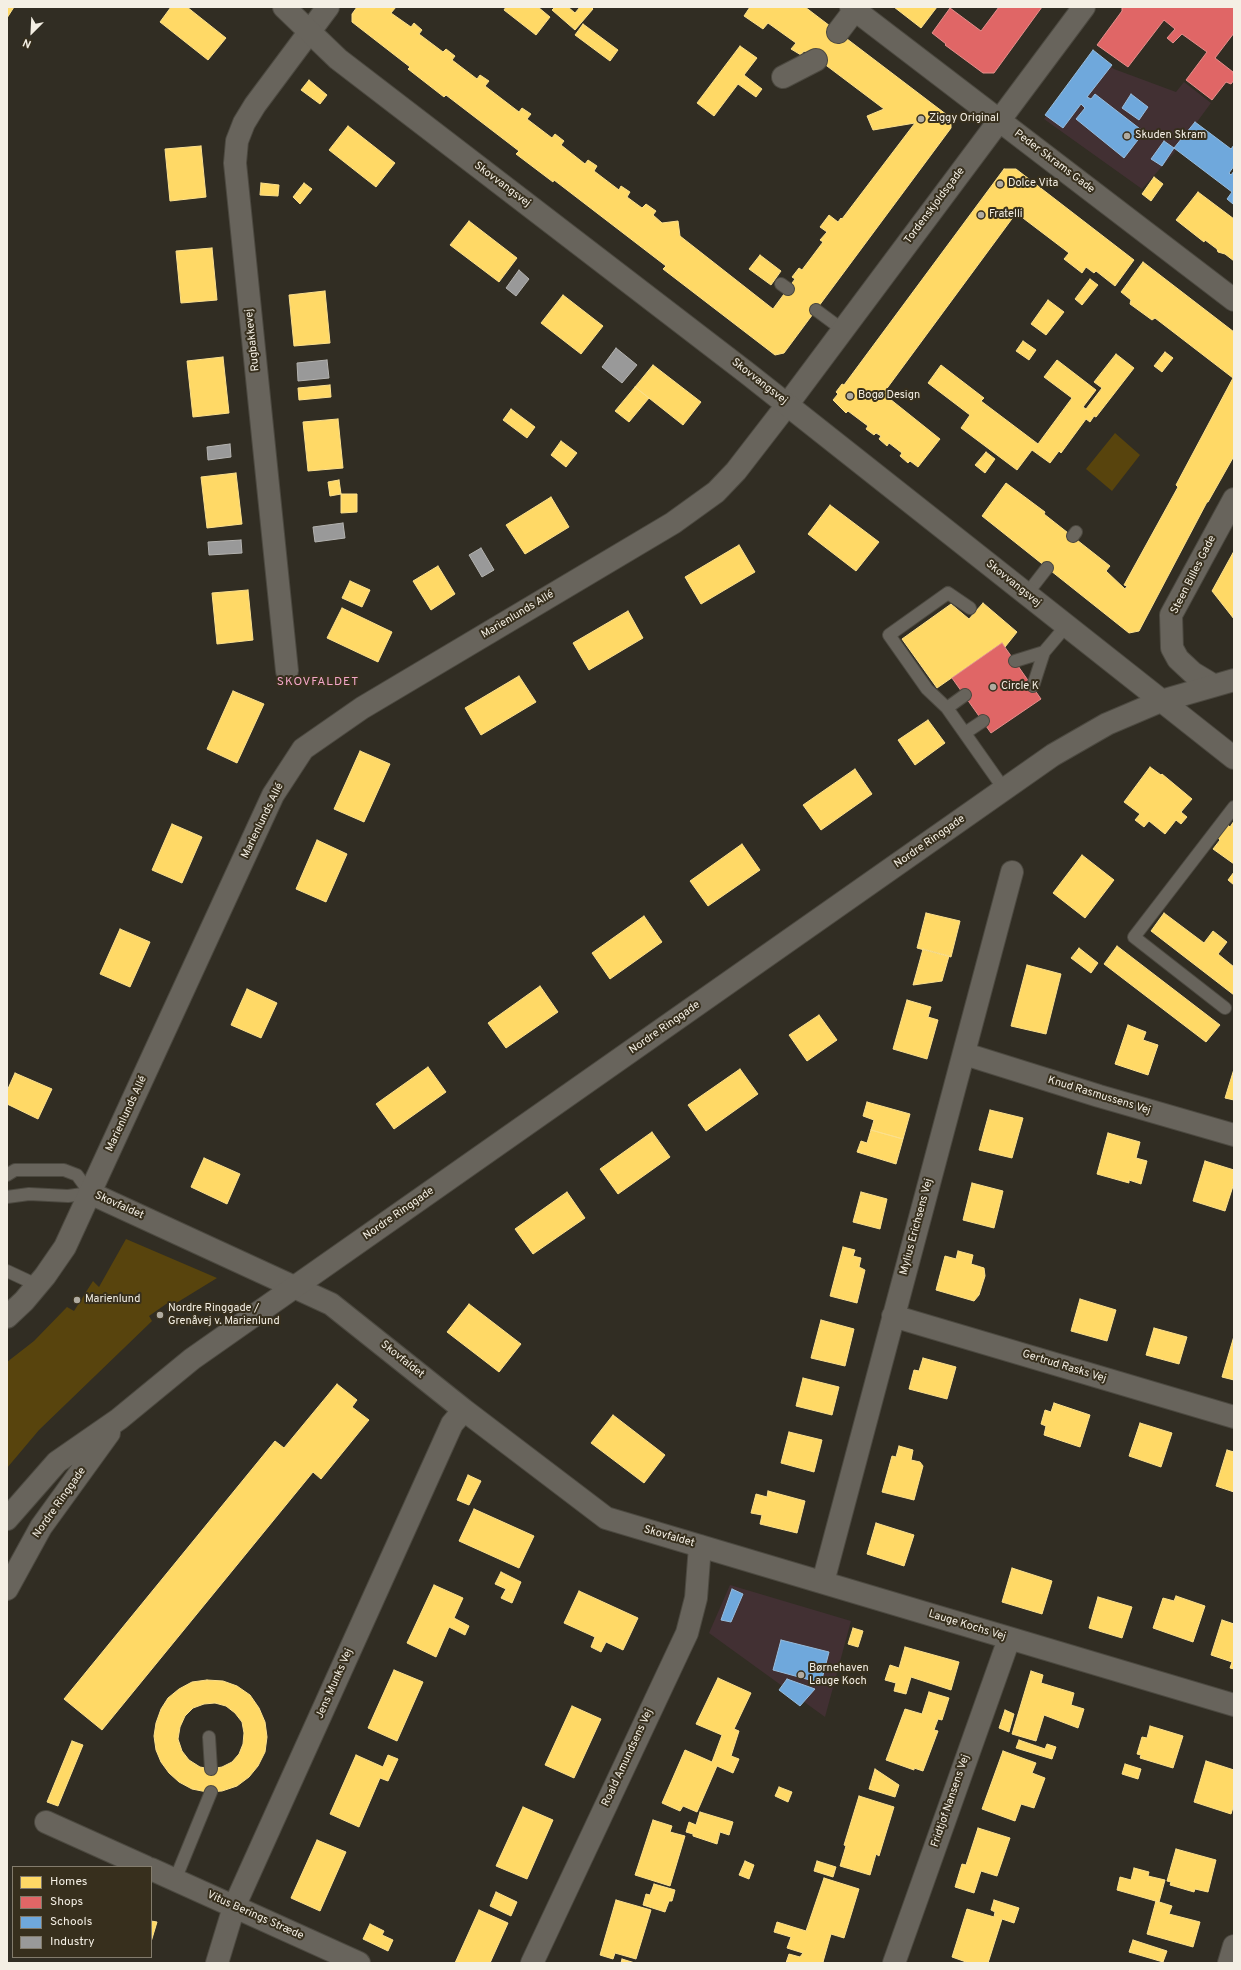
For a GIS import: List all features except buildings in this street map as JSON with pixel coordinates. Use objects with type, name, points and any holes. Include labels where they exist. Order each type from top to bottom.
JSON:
[{"type":"street","name":"Skovvangsvej","points":[[284,7],[338,59],[788,405],[1026,595],[1234,758]]},
{"type":"street","name":"Rugbakkevej","points":[[287,670],[235,162],[237,140],[244,123],[255,105],[328,7]]},
{"type":"street","name":"Tordenskjoldsgade","points":[[788,405],[998,120],[1084,7]]},
{"type":"street","name":"Peder Skrams Gade","points":[[838,32],[854,8],[1234,300]]},
{"type":"street","points":[[783,77],[816,60]]},
{"type":"street","name":"Marienlunds Allé","points":[[7,1317],[24,1301],[65,1247],[273,795],[303,749],[362,708],[694,509],[716,492],[736,471],[788,405]]},
{"type":"street","name":"Steen Billes Gade","points":[[1213,685],[1193,673],[1178,659],[1172,648],[1172,615],[1234,499]]},
{"type":"street","name":"Nordre Ringgade","points":[[7,1519],[57,1462],[119,1419],[192,1358],[1053,755],[1107,724],[1161,701],[1234,680]]},
{"type":"street","name":"Mylius Erichsens Vej","points":[[823,1582],[1012,872]]},
{"type":"street","name":"Knud Rasmussens Vej","points":[[964,1054],[1099,1096],[1234,1135]]},
{"type":"street","name":"Skovfaldet","points":[[90,1193],[331,1304],[464,1410],[606,1518],[700,1546]]},
{"type":"street","name":"Gertrud Rasks Vej","points":[[893,1316],[1234,1417]]},
{"type":"street","name":"Jens Munks Vej","points":[[217,1963],[234,1907],[452,1424],[464,1410]]},
{"type":"street","name":"Nordre Ringgade","points":[[7,1589],[41,1527],[119,1419]]},
{"type":"street","name":"Lauge Kochs Vej","points":[[700,1546],[1234,1705]]},
{"type":"street","name":"Roald Amundsens Vej","points":[[532,1963],[687,1633],[696,1598],[700,1546]]},
{"type":"street","name":"Fridtjof Nansens Vej","points":[[894,1963],[1009,1639]]},
{"type":"street","points":[[46,1822],[144,1866]]},
{"type":"street","name":"Vitus Berings Stræde","points":[[152,1869],[359,1963]]},
{"type":"street","points":[[1229,1963],[1234,1946]]},
{"type":"lane","points":[[816,310],[843,330]]},
{"type":"lane","points":[[1026,595],[1047,568]]},
{"type":"lane","points":[[970,608],[948,593],[889,635],[927,689],[947,708],[1004,790]]},
{"type":"lane","points":[[1033,686],[1044,652],[1066,626]]},
{"type":"lane","points":[[1015,661],[1044,652]]},
{"type":"lane","points":[[947,708],[965,695]]},
{"type":"lane","points":[[965,733],[983,721]]},
{"type":"lane","points":[[1225,1008],[1134,937],[1234,807]]},
{"type":"lane","points":[[7,1175],[15,1170],[64,1170],[77,1175],[90,1193],[68,1196],[29,1194],[7,1197]]},
{"type":"lane","points":[[7,1272],[37,1285]]},
{"type":"lane","points":[[209,1737],[211,1769]]},
{"type":"lane","points":[[175,1880],[211,1792]]},
{"type":"shaded area","name":"Skuden Skram","points":[[1093,54],[1114,69],[1176,92],[1184,82],[1211,103],[1174,153],[1142,189],[1044,119]]},
{"type":"shaded area","points":[[1115,433],[1140,455],[1112,491],[1086,469]]},
{"type":"shaded area","points":[[126,1239],[217,1278],[173,1305],[169,1302],[149,1316],[152,1321],[39,1430],[7,1468],[7,1362],[34,1341],[67,1307],[74,1311],[93,1281],[99,1287]]},
{"type":"shaded area","name":"Børnehaven Lauge Koch","points":[[730,1585],[851,1621],[825,1717],[709,1633]]},
{"type":"place","name":"Ziggy Original","points":[[921,119]]},
{"type":"place","name":"Skuden Skram","points":[[1127,136]]},
{"type":"place","name":"Dolce Vita","points":[[1000,184]]},
{"type":"place","name":"Fratelli","points":[[981,215]]},
{"type":"place","name":"Bogø Design","points":[[850,396]]},
{"type":"place","name":"Circle K","points":[[993,687]]},
{"type":"place","name":"Marienlund","points":[[77,1300]]},
{"type":"place","name":"Nordre Ringgade / Grenåvej v. Marienlund","points":[[160,1315]]},
{"type":"place","name":"Børnehaven Lauge Koch","points":[[801,1675]]},
{"type":"district","name":"SKOVFALDET","points":[[318,683]]}]
